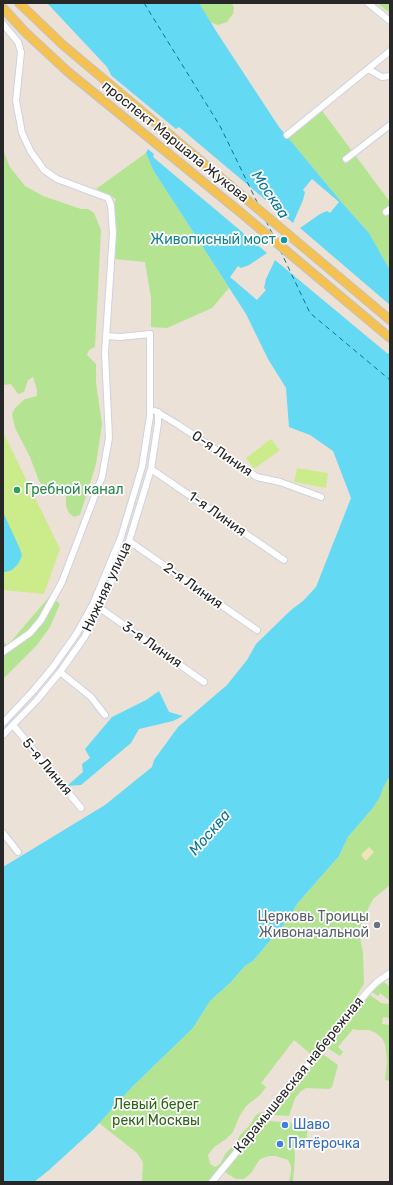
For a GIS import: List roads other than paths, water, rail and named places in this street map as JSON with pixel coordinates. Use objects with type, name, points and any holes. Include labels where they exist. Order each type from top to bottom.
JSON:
[{"type":"main road","name":"проспект Маршала Жукова","points":[[19,3],[69,50],[390,320]]},
{"type":"main road","name":"проспект Маршала Жукова","points":[[3,8],[25,32],[67,71],[240,212],[390,338]]},
{"type":"street","points":[[368,3],[390,22]]},
{"type":"street","points":[[3,24],[16,39],[21,52],[16,101],[22,133],[31,152],[39,164],[50,175],[57,179],[104,195],[110,200],[113,233],[104,352],[109,438],[102,477],[62,582],[41,620],[30,633],[3,652]]},
{"type":"street","points":[[287,135],[390,51]]},
{"type":"street","points":[[368,69],[382,77],[390,76]]},
{"type":"street","points":[[346,159],[390,125]]},
{"type":"street","points":[[3,723],[53,667],[77,633],[93,604],[121,537],[142,467],[150,409],[150,334],[120,337],[106,336]]},
{"type":"street","name":"0-я Линия","points":[[150,409],[158,412],[177,424],[257,478],[280,482],[321,497]]},
{"type":"street","name":"Нижняя улица","points":[[3,735],[37,700],[60,672],[84,638],[100,608],[129,541],[151,469],[158,422],[158,412]]},
{"type":"street","name":"1-я Линия","points":[[151,469],[284,560]]},
{"type":"street","name":"2-я Линия","points":[[129,541],[257,630]]},
{"type":"street","name":"3-я Линия","points":[[100,608],[204,682]]},
{"type":"street","points":[[60,672],[91,697],[104,715]]},
{"type":"street","name":"5-я Линия","points":[[13,725],[81,808]]},
{"type":"street","points":[[3,833],[18,852]]},
{"type":"street","name":"Карамышевская набережная","points":[[212,1182],[368,992],[389,976]]},
{"type":"water","name":"Москва","points":[[47,3],[199,3],[279,127],[369,233],[390,270],[390,776],[380,797],[372,809],[348,837],[339,856],[297,904],[289,918],[253,961],[245,966],[230,983],[210,1001],[193,1028],[131,1088],[94,1129],[48,1171],[34,1182],[3,1182],[3,867],[105,805],[152,767],[154,760],[178,727],[227,685],[247,660],[256,644],[316,587],[351,498],[333,451],[310,435],[289,427],[286,388],[268,359],[246,314],[153,170],[146,153],[148,149],[107,67]]},
{"type":"water","name":"Гребной канал","points":[[3,512],[22,556],[18,564],[12,570],[5,572],[3,572]]},
{"type":"water","points":[[159,691],[169,712],[183,716],[173,721],[139,729],[131,743],[81,785],[67,786],[83,772],[82,764],[90,758],[85,749],[112,717],[146,700]]},
{"type":"place","name":"Живописный мост","points":[[284,240]]},
{"type":"place","name":"Гребной канал","points":[[17,490]]},
{"type":"place","name":"Церковь Троицы Живоначальной","points":[[377,925]]},
{"type":"place","name":"Шаво","points":[[285,1125]]},
{"type":"place","name":"Пятёрочка","points":[[280,1144]]},
{"type":"park label","name":"Левый берег реки Москвы","points":[[156,1114]]}]
